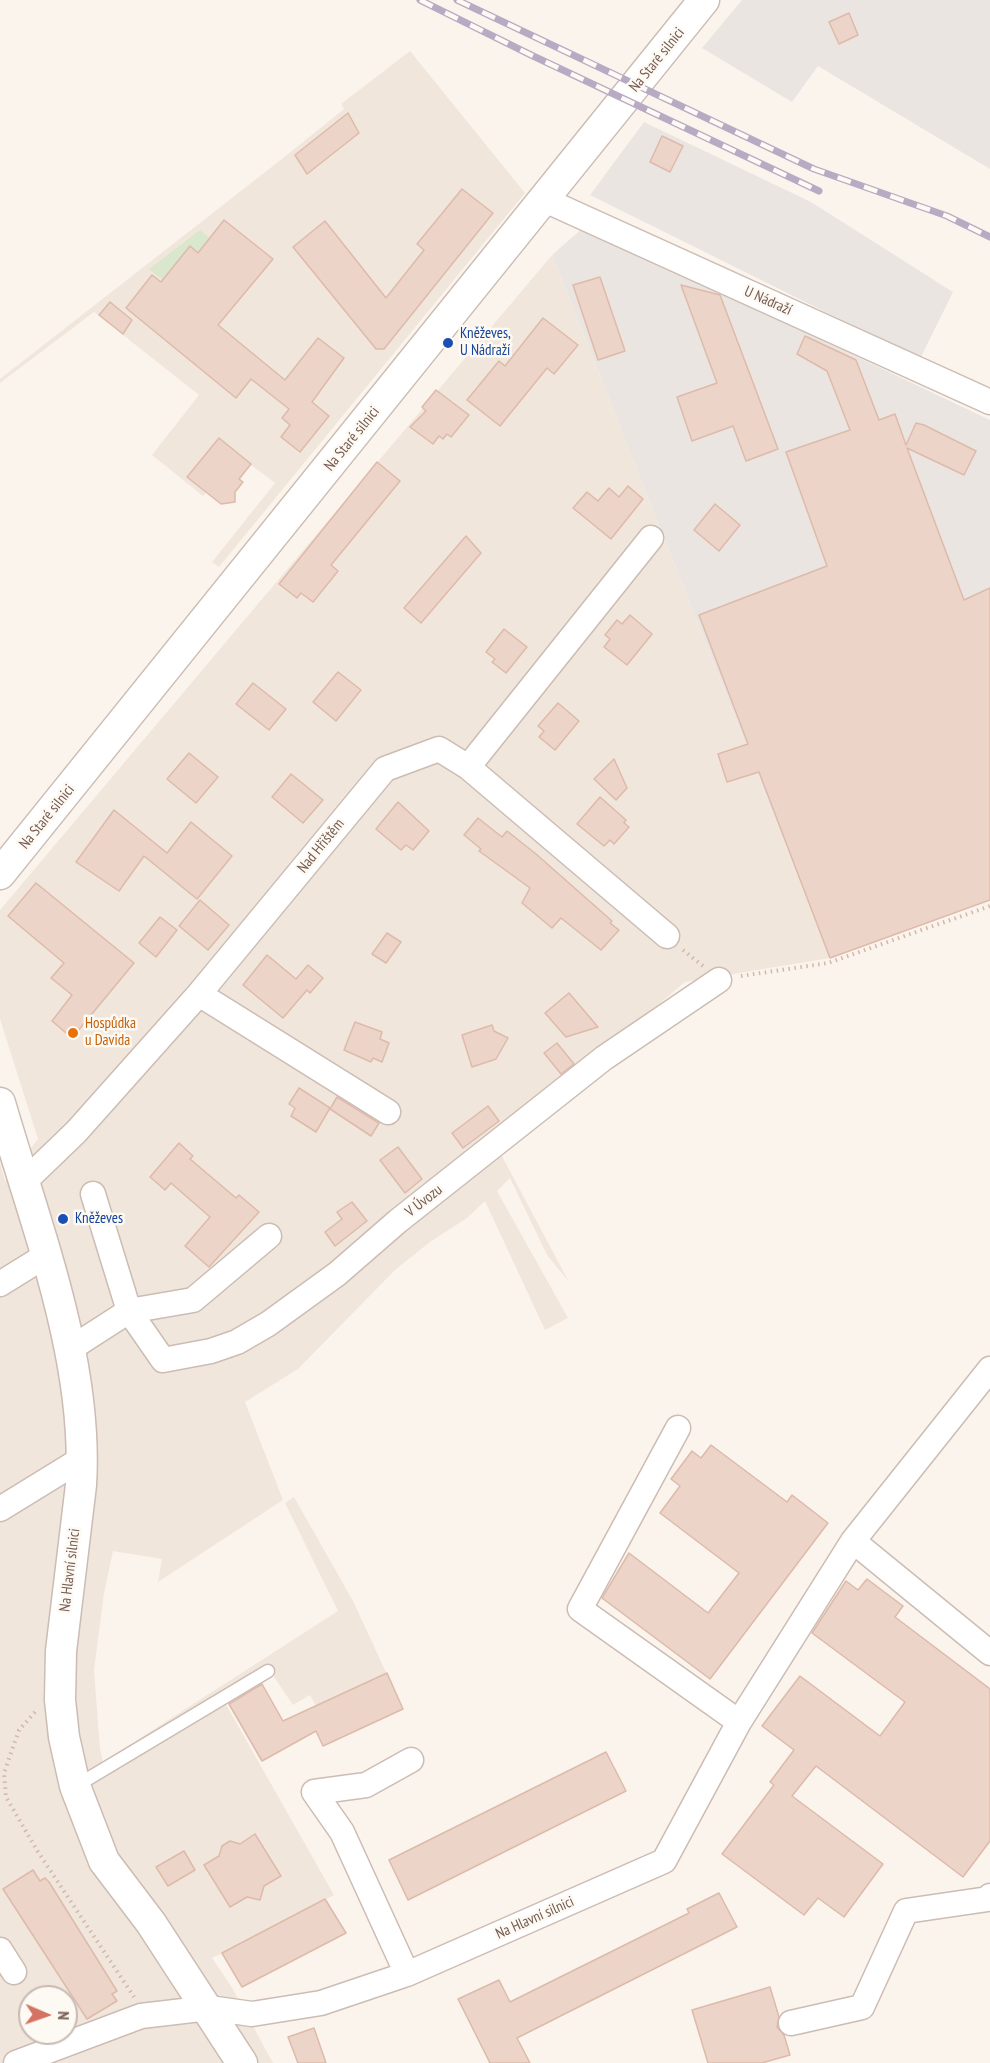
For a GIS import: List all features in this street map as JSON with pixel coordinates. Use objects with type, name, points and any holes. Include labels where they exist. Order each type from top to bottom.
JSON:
[{"type":"street","name":"Na Staré silnici","points":[[0,874],[703,1]]},
{"type":"street","name":"U Nádraží","points":[[545,200],[990,402]]},
{"type":"street","points":[[468,767],[651,538]]},
{"type":"street","name":"Nad Hřištěm","points":[[23,1183],[76,1132],[199,994],[385,769],[439,749],[468,767],[667,936]]},
{"type":"street","name":"V Úvozu","points":[[129,1311],[163,1360],[211,1351],[237,1342],[268,1324],[337,1274],[398,1221],[604,1058],[719,980]]},
{"type":"street","points":[[199,994],[388,1112]]},
{"type":"street","name":"Na Hlavní silnici","points":[[0,1103],[70,1350],[80,1407],[83,1458],[61,1651],[60,1700],[64,1737],[75,1786],[104,1861],[209,2008],[242,2063]]},
{"type":"street","points":[[93,1194],[129,1311]]},
{"type":"street","points":[[70,1350],[129,1311],[193,1300],[269,1236]]},
{"type":"street","points":[[0,1284],[45,1256]]},
{"type":"street","points":[[678,1428],[580,1609],[739,1722],[853,1541],[990,1369]]},
{"type":"street","points":[[0,1509],[83,1458]]},
{"type":"street","points":[[853,1541],[990,1653]]},
{"type":"street","name":"Na Hlavní silnici","points":[[16,2063],[141,2016],[209,2008],[252,2014],[321,2003],[406,1974],[664,1861],[739,1722]]},
{"type":"street","points":[[406,1974],[342,1832],[314,1792],[366,1785],[411,1760]]},
{"type":"street","points":[[791,2023],[862,2007],[906,1911],[988,1899],[990,1896]]},
{"type":"street","points":[[0,1950],[14,1972]]},
{"type":"lane","points":[[75,1786],[268,1671]]},
{"type":"path","points":[[667,936],[719,980],[828,963],[990,906]]},
{"type":"path","points":[[60,1700],[37,1710],[19,1730],[4,1773],[6,1797],[38,1852],[134,1996],[141,2016]]},
{"type":"shaded area","points":[[742,0],[990,0],[990,169],[818,66],[792,102],[702,48]]},
{"type":"shaded area","points":[[410,51],[525,193],[219,567],[212,562],[275,483],[251,465],[240,479],[243,482],[238,489],[234,486],[233,500],[226,503],[207,492],[203,496],[152,455],[199,395],[94,312],[0,383],[0,379],[278,162],[344,109],[341,104]]},
{"type":"shaded area","points":[[644,122],[811,202],[953,292],[920,359],[590,195]]},
{"type":"shaded area","points":[[584,227],[990,420],[990,900],[830,958],[552,255]]},
{"type":"shaded area","points":[[552,255],[830,958],[685,982],[495,1143],[569,1282],[547,1255],[510,1178],[497,1191],[568,1318],[545,1330],[485,1201],[467,1218],[430,1242],[395,1270],[298,1369],[245,1402],[283,1500],[158,1582],[162,1559],[113,1551],[104,1593],[94,1670],[103,1762],[338,1611],[285,1503],[294,1497],[353,1601],[403,1709],[323,1746],[306,1711],[316,1706],[310,1695],[293,1705],[270,1671],[224,1701],[334,1895],[326,1899],[346,1933],[242,1987],[223,1953],[212,1958],[231,1986],[273,2063],[0,2063],[0,1163],[5,1181],[38,1139],[0,1019],[0,910]]},
{"type":"green space","points":[[200,230],[209,238],[198,253],[190,247],[163,280],[149,269]]},
{"type":"building","points":[[849,13],[858,35],[839,44],[829,22]]},
{"type":"building","points":[[348,113],[359,133],[307,174],[295,155]]},
{"type":"building","points":[[662,136],[683,146],[670,172],[650,162]]},
{"type":"building","points":[[462,189],[493,213],[384,349],[376,349],[293,247],[325,221],[386,298],[424,250],[417,244]]},
{"type":"building","points":[[224,220],[273,259],[218,325],[285,380],[318,338],[344,358],[312,402],[329,416],[300,452],[281,437],[290,425],[282,418],[289,409],[251,379],[236,398],[126,308],[152,275],[161,282],[190,246],[198,253]]},
{"type":"building","points":[[600,277],[625,351],[598,360],[573,285]]},
{"type":"building","points":[[681,285],[720,295],[778,449],[746,461],[733,426],[692,441],[677,397],[717,383]]},
{"type":"building","points":[[110,302],[132,320],[123,334],[99,315]]},
{"type":"building","points":[[543,318],[578,345],[554,374],[547,368],[500,426],[467,400],[499,361],[505,366]]},
{"type":"building","points":[[805,336],[856,360],[879,420],[895,414],[906,445],[916,423],[976,451],[964,475],[907,448],[964,600],[990,588],[990,900],[830,958],[759,772],[727,782],[718,754],[748,744],[699,615],[827,566],[786,452],[850,430],[827,371],[797,354]]},
{"type":"building","points":[[436,390],[469,415],[451,437],[447,434],[443,439],[439,436],[433,444],[410,427],[426,411],[422,407]]},
{"type":"building","points":[[219,438],[251,464],[239,479],[243,482],[235,492],[235,502],[221,504],[187,477]]},
{"type":"building","points":[[377,462],[400,481],[331,565],[338,571],[313,602],[301,593],[297,598],[279,584]]},
{"type":"building","points":[[628,486],[643,499],[611,539],[573,508],[587,492],[598,501],[609,488],[619,497]]},
{"type":"building","points":[[715,504],[740,525],[719,551],[694,530]]},
{"type":"building","points":[[466,536],[481,553],[421,623],[404,608]]},
{"type":"building","points":[[630,615],[652,634],[627,665],[604,647],[610,639],[605,635],[617,620],[622,624]]},
{"type":"building","points":[[504,629],[527,647],[506,673],[492,662],[495,659],[486,652]]},
{"type":"building","points":[[338,672],[361,690],[336,721],[313,702]]},
{"type":"building","points":[[253,683],[286,709],[269,730],[236,704]]},
{"type":"building","points":[[558,703],[579,721],[555,750],[539,737],[544,731],[538,726]]},
{"type":"building","points":[[189,753],[218,777],[196,803],[167,779]]},
{"type":"building","points":[[614,759],[627,788],[616,800],[594,779]]},
{"type":"building","points":[[291,774],[323,800],[303,823],[272,797]]},
{"type":"building","points":[[600,797],[626,820],[624,823],[629,827],[614,844],[610,840],[604,846],[577,824]]},
{"type":"building","points":[[398,802],[429,831],[413,850],[406,845],[401,850],[376,829]]},
{"type":"building","points":[[114,810],[167,853],[191,822],[232,856],[197,899],[144,856],[119,891],[76,862]]},
{"type":"building","points":[[478,818],[502,837],[507,831],[612,921],[610,923],[619,930],[601,950],[561,918],[552,928],[522,903],[530,888],[479,851],[481,849],[464,835]]},
{"type":"building","points":[[36,883],[134,963],[72,1038],[52,1021],[72,995],[51,978],[64,963],[8,916]]},
{"type":"building","points":[[200,900],[229,925],[208,950],[179,926]]},
{"type":"building","points":[[160,917],[177,930],[156,957],[139,943]]},
{"type":"building","points":[[387,933],[401,942],[386,963],[372,954]]},
{"type":"building","points":[[267,955],[296,979],[308,965],[323,978],[310,993],[307,990],[283,1018],[243,985]]},
{"type":"building","points":[[569,993],[598,1027],[566,1037],[545,1013]]},
{"type":"building","points":[[355,1022],[382,1032],[380,1039],[389,1043],[382,1062],[373,1058],[371,1062],[344,1050]]},
{"type":"building","points":[[492,1025],[494,1031],[508,1038],[496,1059],[472,1067],[462,1035]]},
{"type":"building","points":[[557,1043],[574,1064],[561,1074],[544,1053]]},
{"type":"building","points":[[299,1088],[330,1108],[316,1132],[291,1116],[295,1108],[289,1104]]},
{"type":"building","points":[[337,1097],[379,1123],[371,1136],[330,1109]]},
{"type":"building","points":[[488,1106],[499,1121],[463,1148],[452,1133]]},
{"type":"building","points":[[179,1143],[193,1156],[190,1159],[236,1198],[239,1195],[259,1212],[209,1267],[185,1246],[210,1217],[171,1183],[165,1190],[150,1177]]},
{"type":"building","points":[[398,1147],[422,1179],[405,1193],[380,1160]]},
{"type":"building","points":[[352,1202],[367,1221],[335,1246],[325,1232],[342,1219],[337,1212]]},
{"type":"building","points":[[711,1445],[787,1502],[792,1495],[828,1523],[710,1679],[602,1598],[629,1553],[708,1613],[739,1573],[660,1513],[680,1486],[671,1479],[692,1451],[701,1458]]},
{"type":"building","points":[[867,1579],[903,1606],[895,1617],[990,1689],[990,1841],[963,1877],[816,1766],[792,1796],[883,1864],[844,1917],[818,1898],[804,1915],[722,1854],[774,1785],[770,1782],[794,1750],[762,1726],[800,1676],[880,1736],[905,1702],[812,1633],[846,1581],[858,1590]]},
{"type":"building","points":[[387,1673],[403,1709],[323,1746],[316,1731],[262,1761],[229,1704],[262,1684],[283,1721]]},
{"type":"building","points":[[606,1752],[626,1791],[408,1900],[389,1860]]},
{"type":"building","points":[[255,1834],[281,1876],[264,1886],[260,1900],[247,1897],[230,1907],[204,1865],[219,1856],[222,1846],[230,1841],[240,1844]]},
{"type":"building","points":[[184,1851],[195,1870],[168,1886],[156,1867]]},
{"type":"building","points":[[33,1870],[40,1881],[45,1878],[117,1991],[112,1994],[117,2001],[87,2019],[78,2005],[78,1985],[65,1985],[3,1889]]},
{"type":"building","points":[[719,1893],[737,1927],[517,2038],[530,2063],[490,2063],[458,1999],[499,1980],[510,2002],[689,1913],[687,1909]]},
{"type":"building","points":[[325,1899],[346,1933],[242,1987],[222,1953]]},
{"type":"building","points":[[770,1987],[779,2017],[777,2027],[784,2035],[790,2055],[762,2063],[708,2063],[692,2010]]},
{"type":"building","points":[[314,2028],[326,2063],[298,2063],[288,2037]]},
{"type":"railway","points":[[420,0],[819,191]]},
{"type":"railway","points":[[457,0],[814,169],[947,216],[990,237]]},
{"type":"place","name":"Kněževes, U Nádraží","points":[[448,343]]},
{"type":"place","name":"Hospůdka u Davida","points":[[73,1033]]},
{"type":"place","name":"Kněževes","points":[[63,1219]]}]
